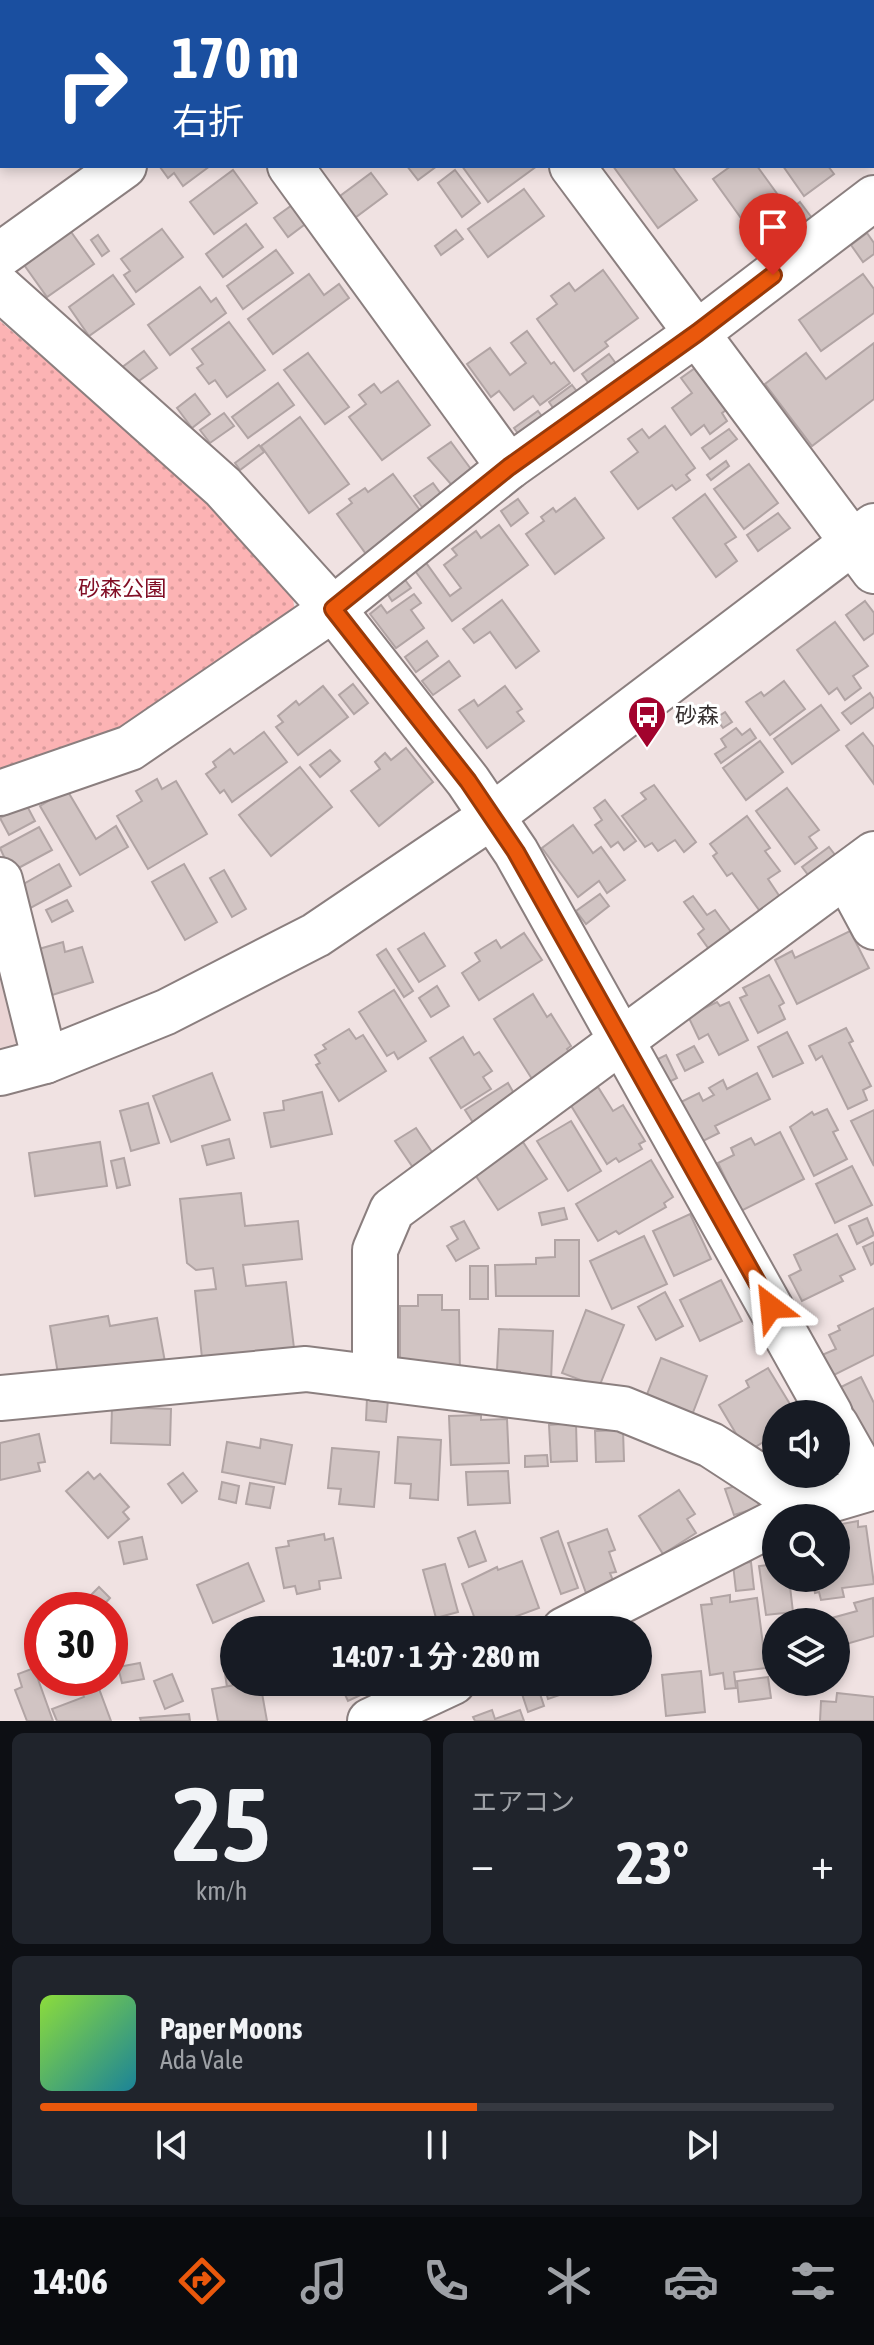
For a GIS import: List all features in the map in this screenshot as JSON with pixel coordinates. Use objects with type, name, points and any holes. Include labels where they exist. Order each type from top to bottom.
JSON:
[{"type":"street","points":[[0,255],[121,168]]},
{"type":"street","points":[[291,168],[509,467]]},
{"type":"street","points":[[0,1073],[45,1061],[166,1012],[316,935],[492,816],[867,546],[697,333],[573,168]]},
{"type":"street","points":[[0,793],[130,748],[333,609],[509,467],[697,333],[874,196],[855,168]]},
{"type":"street","points":[[0,288],[223,487],[333,609],[492,816],[516,852],[623,1040],[822,1400]]},
{"type":"street","points":[[375,1378],[375,1250],[392,1210],[860,865],[874,927]]},
{"type":"street","points":[[0,880],[45,1061]]},
{"type":"street","points":[[0,1398],[306,1369],[623,1409],[711,1445],[774,1504]]},
{"type":"street","points":[[822,1504],[872,1487],[850,1449]]},
{"type":"street","points":[[591,1616],[762,1529]]},
{"type":"street","points":[[370,1721],[423,1696]]},
{"type":"shaded area","points":[[0,880],[45,1061],[0,1073]]},
{"type":"green space","name":"砂森公園","points":[[0,321],[209,501],[293,599],[295,612],[126,737],[0,782]]},
{"type":"building","points":[[161,168],[207,168],[183,186],[174,173],[168,178]]},
{"type":"building","points":[[409,168],[434,168],[418,180]]},
{"type":"building","points":[[463,168],[534,168],[488,202]]},
{"type":"building","points":[[614,168],[673,168],[697,200],[658,228]]},
{"type":"building","points":[[728,168],[758,168],[786,206],[751,232],[713,179]]},
{"type":"building","points":[[784,168],[830,168],[834,174],[804,196]]},
{"type":"building","points":[[233,170],[257,203],[214,234],[190,202]]},
{"type":"building","points":[[455,170],[480,203],[462,217],[438,183]]},
{"type":"building","points":[[371,173],[387,194],[352,220],[336,199]]},
{"type":"building","points":[[524,189],[544,216],[488,257],[468,229]]},
{"type":"building","points":[[800,202],[815,222],[787,242],[772,222]]},
{"type":"building","points":[[295,203],[308,222],[288,237],[274,218]]},
{"type":"building","points":[[246,224],[263,247],[223,277],[206,254]]},
{"type":"building","points":[[69,229],[94,264],[47,297],[22,262]]},
{"type":"building","points":[[162,229],[183,257],[136,292],[124,275],[130,271],[121,259]]},
{"type":"building","points":[[456,230],[463,239],[441,255],[435,246]]},
{"type":"building","points":[[867,233],[874,243],[874,254],[863,262],[851,245]]},
{"type":"building","points":[[98,235],[109,251],[102,256],[91,240]]},
{"type":"building","points":[[276,250],[293,273],[243,309],[227,286]]},
{"type":"building","points":[[603,270],[638,318],[605,342],[608,346],[574,371],[537,319],[557,304],[551,296],[569,283],[575,291]]},
{"type":"building","points":[[309,274],[324,295],[339,284],[349,298],[273,354],[248,319]]},
{"type":"building","points":[[863,274],[874,289],[874,313],[821,351],[799,320]]},
{"type":"building","points":[[113,275],[134,304],[89,336],[69,307]]},
{"type":"building","points":[[200,287],[211,302],[216,298],[226,313],[170,355],[148,325]]},
{"type":"building","points":[[229,322],[265,370],[227,397],[215,380],[209,384],[197,368],[203,364],[192,349]]},
{"type":"building","points":[[527,331],[551,364],[554,362],[570,383],[540,405],[533,396],[514,410],[499,391],[491,397],[467,364],[490,348],[510,375],[526,363],[511,343]]},
{"type":"building","points":[[874,343],[874,399],[812,446],[765,384],[806,353],[826,379]]},
{"type":"building","points":[[144,351],[157,368],[133,385],[121,368]]},
{"type":"building","points":[[308,353],[349,407],[325,424],[284,370]]},
{"type":"building","points":[[609,354],[620,369],[593,389],[582,374]]},
{"type":"building","points":[[698,366],[729,408],[722,413],[727,421],[710,434],[704,425],[691,435],[672,408],[692,393],[681,378]]},
{"type":"building","points":[[398,381],[430,425],[382,460],[349,417],[366,404],[359,395],[374,384],[381,393]]},
{"type":"building","points":[[278,383],[294,405],[248,438],[232,417]]},
{"type":"building","points":[[572,385],[582,398],[558,415],[549,402]]},
{"type":"building","points":[[195,394],[210,414],[192,428],[177,408]]},
{"type":"building","points":[[538,411],[547,423],[523,440],[514,428]]},
{"type":"building","points":[[224,413],[234,426],[210,443],[200,430]]},
{"type":"building","points":[[300,417],[349,484],[309,513],[261,446]]},
{"type":"building","points":[[665,426],[695,468],[686,475],[690,480],[676,490],[672,485],[638,509],[611,472],[638,452],[628,439],[642,429],[649,438]]},
{"type":"building","points":[[729,429],[737,439],[710,459],[702,448]]},
{"type":"building","points":[[451,442],[476,476],[456,490],[428,458]]},
{"type":"building","points":[[259,445],[264,452],[240,470],[235,463]]},
{"type":"building","points":[[726,461],[729,466],[711,480],[707,475]]},
{"type":"building","points":[[749,464],[778,503],[744,529],[714,489]]},
{"type":"building","points":[[393,474],[422,513],[366,554],[337,514],[352,503],[349,499],[365,488],[368,492]]},
{"type":"building","points":[[433,483],[441,494],[422,507],[414,496]]},
{"type":"building","points":[[705,494],[736,537],[725,544],[737,561],[716,577],[673,518]]},
{"type":"building","points":[[575,498],[604,538],[555,574],[526,534],[544,521],[541,517],[553,508],[556,512]]},
{"type":"building","points":[[518,499],[528,513],[511,526],[501,511]]},
{"type":"building","points":[[778,513],[790,528],[758,551],[747,535]]},
{"type":"building","points":[[499,525],[528,565],[452,621],[413,568],[424,560],[450,596],[461,588],[444,565],[457,555],[452,549],[476,531],[481,538]]},
{"type":"building","points":[[403,577],[411,588],[392,601],[385,590]]},
{"type":"building","points":[[414,594],[421,603],[411,610],[424,628],[396,648],[370,614],[381,605],[387,613]]},
{"type":"building","points":[[502,600],[539,651],[516,668],[490,632],[474,643],[463,629]]},
{"type":"building","points":[[865,601],[874,613],[874,633],[864,640],[846,615]]},
{"type":"building","points":[[835,622],[868,666],[853,676],[861,688],[845,700],[837,688],[829,694],[797,650]]},
{"type":"building","points":[[427,641],[438,656],[416,672],[405,657]]},
{"type":"building","points":[[449,661],[460,676],[433,695],[422,681]]},
{"type":"building","points":[[784,681],[805,709],[770,735],[746,702],[761,692],[764,696]]},
{"type":"building","points":[[353,684],[368,703],[354,714],[339,695]]},
{"type":"building","points":[[323,686],[348,717],[298,755],[276,727],[283,722],[278,716],[296,701],[299,705]]},
{"type":"building","points":[[505,686],[522,709],[517,712],[524,721],[487,748],[459,710],[474,700],[478,706]]},
{"type":"building","points":[[870,693],[874,707],[851,724],[842,713]]},
{"type":"building","points":[[821,705],[839,730],[792,764],[774,739]]},
{"type":"building","points":[[725,712],[732,722],[723,728],[716,718]]},
{"type":"building","points":[[736,728],[742,735],[750,729],[756,738],[721,763],[715,754],[726,747],[721,739]]},
{"type":"building","points":[[264,732],[287,762],[232,802],[224,790],[220,793],[206,774],[216,767],[213,762],[230,749],[234,754]]},
{"type":"building","points":[[863,733],[874,747],[874,784],[846,746]]},
{"type":"building","points":[[760,741],[783,772],[746,800],[723,768]]},
{"type":"building","points":[[406,748],[433,782],[379,826],[351,791],[380,769],[375,762],[385,753],[391,760]]},
{"type":"building","points":[[330,750],[340,761],[320,777],[310,765]]},
{"type":"building","points":[[300,767],[332,807],[271,856],[239,815]]},
{"type":"building","points":[[157,779],[162,789],[176,781],[207,834],[148,869],[117,816],[142,801],[136,791]]},
{"type":"building","points":[[654,785],[696,842],[684,852],[675,840],[658,851],[652,843],[645,847],[622,816],[646,799],[641,793]]},
{"type":"building","points":[[787,788],[819,830],[809,837],[817,848],[795,864],[756,811]]},
{"type":"building","points":[[67,790],[96,839],[116,826],[128,847],[80,875],[40,806]]},
{"type":"building","points":[[605,800],[636,841],[624,850],[618,842],[611,847],[595,825],[602,820],[594,808]]},
{"type":"building","points":[[26,804],[35,821],[9,835],[0,818]]},
{"type":"building","points":[[747,816],[770,848],[765,851],[780,871],[768,879],[782,900],[762,914],[732,873],[727,876],[713,856],[717,853],[710,844]]},
{"type":"building","points":[[573,825],[593,853],[601,847],[625,880],[607,893],[599,881],[578,897],[542,848]]},
{"type":"building","points":[[39,827],[52,850],[11,872],[0,848]]},
{"type":"building","points":[[829,847],[839,860],[812,880],[802,867]]},
{"type":"building","points":[[59,864],[71,886],[25,911],[13,890]]},
{"type":"building","points":[[184,864],[217,922],[185,940],[152,882]]},
{"type":"building","points":[[224,870],[246,909],[232,917],[210,878]]},
{"type":"building","points":[[600,894],[609,906],[586,924],[576,911]]},
{"type":"building","points":[[693,896],[707,915],[715,910],[734,936],[711,952],[698,934],[704,929],[684,902]]},
{"type":"building","points":[[67,900],[73,911],[52,922],[46,910]]},
{"type":"building","points":[[850,931],[869,968],[797,1004],[775,960],[792,951],[795,958]]},
{"type":"building","points":[[424,933],[445,966],[419,982],[398,949]]},
{"type":"building","points":[[524,933],[542,960],[479,1000],[462,973],[480,961],[475,953],[496,940],[501,948]]},
{"type":"building","points":[[63,942],[65,952],[82,947],[93,982],[46,997],[32,951]]},
{"type":"building","points":[[386,949],[413,991],[404,997],[377,955]]},
{"type":"building","points":[[769,975],[784,1003],[779,1006],[785,1019],[758,1033],[740,998],[747,995],[743,988]]},
{"type":"building","points":[[437,986],[449,1006],[431,1017],[419,998]]},
{"type":"building","points":[[394,990],[426,1041],[398,1059],[394,1052],[387,1056],[359,1012]]},
{"type":"building","points":[[533,994],[547,1017],[551,1014],[571,1046],[567,1049],[571,1055],[532,1079],[494,1019]]},
{"type":"building","points":[[717,1002],[720,1006],[729,1002],[748,1040],[719,1055],[708,1034],[699,1039],[688,1016]]},
{"type":"building","points":[[846,1028],[853,1041],[849,1043],[871,1086],[863,1090],[867,1100],[848,1109],[822,1056],[816,1060],[809,1046]]},
{"type":"building","points":[[349,1029],[356,1039],[363,1035],[386,1071],[339,1101],[316,1065],[320,1063],[315,1055],[326,1049],[323,1045]]},
{"type":"building","points":[[787,1032],[803,1063],[773,1077],[758,1047]]},
{"type":"building","points":[[463,1037],[474,1055],[479,1052],[492,1071],[483,1077],[491,1089],[461,1108],[430,1058]]},
{"type":"building","points":[[694,1046],[703,1062],[685,1071],[677,1055]]},
{"type":"building","points":[[666,1055],[677,1078],[665,1084],[654,1061]]},
{"type":"building","points":[[212,1073],[230,1120],[171,1142],[153,1096]]},
{"type":"building","points":[[757,1073],[770,1099],[715,1126],[719,1133],[701,1142],[681,1102],[699,1093],[703,1101],[714,1095],[709,1088],[723,1080],[727,1089]]},
{"type":"building","points":[[508,1083],[516,1097],[474,1124],[465,1110]]},
{"type":"building","points":[[598,1087],[613,1111],[623,1105],[645,1141],[639,1144],[642,1149],[619,1162],[616,1158],[607,1164],[570,1104]]},
{"type":"building","points":[[322,1092],[332,1134],[271,1147],[264,1113],[284,1110],[283,1101]]},
{"type":"building","points":[[148,1103],[159,1143],[131,1151],[120,1111]]},
{"type":"building","points":[[827,1109],[838,1130],[833,1132],[847,1159],[814,1176],[790,1127],[812,1112],[814,1115]]},
{"type":"building","points":[[874,1110],[874,1166],[851,1121]]},
{"type":"building","points":[[571,1121],[601,1171],[568,1191],[537,1141]]},
{"type":"building","points":[[416,1128],[434,1155],[414,1169],[395,1141]]},
{"type":"building","points":[[780,1132],[804,1179],[741,1211],[718,1163],[734,1155],[731,1148],[751,1138],[755,1145]]},
{"type":"building","points":[[229,1139],[234,1158],[207,1165],[202,1146]]},
{"type":"building","points":[[100,1142],[107,1186],[35,1196],[29,1153]]},
{"type":"building","points":[[523,1142],[547,1179],[498,1210],[474,1173]]},
{"type":"building","points":[[124,1158],[130,1185],[117,1188],[111,1161]]},
{"type":"building","points":[[651,1160],[673,1197],[664,1203],[666,1207],[619,1234],[616,1231],[598,1241],[576,1204]]},
{"type":"building","points":[[852,1166],[872,1205],[835,1223],[816,1184]]},
{"type":"building","points":[[241,1193],[245,1226],[298,1221],[302,1259],[243,1265],[246,1286],[286,1282],[294,1348],[202,1358],[195,1291],[216,1289],[213,1268],[196,1270],[187,1263],[180,1199]]},
{"type":"building","points":[[564,1208],[567,1219],[542,1225],[539,1213]]},
{"type":"building","points":[[690,1214],[711,1259],[674,1276],[653,1231]]},
{"type":"building","points":[[867,1218],[874,1235],[857,1244],[849,1226]]},
{"type":"building","points":[[464,1221],[479,1248],[456,1261],[447,1246],[458,1239],[451,1227]]},
{"type":"building","points":[[837,1234],[855,1269],[840,1276],[843,1281],[802,1301],[789,1276],[801,1270],[794,1255]]},
{"type":"building","points":[[644,1236],[667,1284],[612,1309],[590,1261]]},
{"type":"building","points":[[555,1240],[579,1240],[579,1296],[496,1296],[495,1265],[536,1264],[536,1258],[555,1257]]},
{"type":"building","points":[[874,1242],[874,1263],[871,1265],[863,1247]]},
{"type":"building","points":[[470,1266],[488,1266],[488,1299],[470,1299]]},
{"type":"building","points":[[721,1280],[742,1321],[700,1341],[680,1300]]},
{"type":"building","points":[[665,1292],[683,1326],[656,1340],[638,1307]]},
{"type":"building","points":[[418,1295],[442,1295],[442,1310],[459,1310],[460,1376],[400,1368],[400,1306],[418,1306]]},
{"type":"building","points":[[874,1308],[874,1355],[832,1376],[822,1355],[836,1349],[829,1335],[840,1330],[838,1326]]},
{"type":"building","points":[[586,1310],[624,1325],[599,1387],[562,1373]]},
{"type":"building","points":[[108,1316],[110,1326],[157,1318],[165,1362],[58,1374],[50,1326]]},
{"type":"building","points":[[499,1329],[553,1331],[551,1381],[520,1380],[520,1372],[497,1370]]},
{"type":"building","points":[[661,1358],[707,1376],[692,1415],[646,1397]]},
{"type":"building","points":[[768,1368],[787,1400],[762,1400],[762,1443],[747,1452],[719,1405],[749,1387],[746,1381]]},
{"type":"building","points":[[861,1377],[874,1403],[874,1465],[850,1419],[850,1400],[840,1400],[835,1390]]},
{"type":"building","points":[[367,1398],[388,1400],[386,1422],[366,1420]]},
{"type":"building","points":[[112,1407],[171,1409],[170,1445],[111,1443]]},
{"type":"building","points":[[481,1415],[481,1420],[507,1419],[509,1463],[451,1465],[449,1416]]},
{"type":"building","points":[[576,1423],[577,1461],[551,1462],[549,1425]]},
{"type":"building","points":[[623,1430],[624,1461],[596,1462],[595,1431]]},
{"type":"building","points":[[39,1434],[45,1462],[38,1463],[40,1471],[0,1480],[0,1443]]},
{"type":"building","points":[[398,1437],[441,1440],[438,1500],[410,1498],[411,1484],[395,1483]]},
{"type":"building","points":[[261,1439],[292,1445],[285,1484],[222,1472],[227,1442],[260,1448]]},
{"type":"building","points":[[332,1448],[379,1452],[374,1507],[339,1504],[341,1489],[328,1488]]},
{"type":"building","points":[[547,1455],[548,1466],[525,1467],[525,1456]]},
{"type":"building","points":[[508,1471],[510,1503],[468,1505],[466,1472]]},
{"type":"building","points":[[88,1472],[94,1479],[100,1474],[129,1507],[123,1512],[129,1519],[108,1538],[66,1491]]},
{"type":"building","points":[[183,1473],[197,1491],[182,1503],[168,1484]]},
{"type":"building","points":[[222,1482],[239,1486],[236,1503],[219,1499]]},
{"type":"building","points":[[250,1483],[274,1487],[270,1508],[246,1504]]},
{"type":"building","points":[[743,1484],[747,1495],[758,1492],[762,1506],[734,1515],[725,1489]]},
{"type":"building","points":[[679,1490],[695,1514],[687,1519],[696,1533],[663,1554],[639,1516]]},
{"type":"building","points":[[858,1521],[858,1527],[866,1526],[874,1584],[850,1587],[850,1522]]},
{"type":"building","points":[[607,1529],[615,1550],[609,1552],[616,1572],[610,1573],[614,1583],[586,1593],[568,1543]]},
{"type":"building","points":[[475,1531],[486,1561],[469,1567],[458,1538]]},
{"type":"building","points":[[558,1531],[578,1588],[561,1594],[541,1538]]},
{"type":"building","points":[[324,1534],[325,1540],[333,1538],[341,1578],[319,1581],[320,1589],[297,1594],[295,1586],[284,1588],[276,1548],[289,1546],[288,1541]]},
{"type":"building","points":[[142,1537],[147,1559],[124,1564],[119,1542]]},
{"type":"building","points":[[522,1561],[539,1608],[517,1616],[474,1616],[462,1584],[497,1567],[498,1570]]},
{"type":"building","points":[[751,1562],[754,1589],[736,1591],[733,1564]]},
{"type":"building","points":[[248,1563],[264,1601],[229,1616],[220,1616],[220,1620],[213,1623],[197,1585]]},
{"type":"building","points":[[445,1564],[458,1612],[435,1616],[423,1570]]},
{"type":"building","points":[[763,1592],[791,1592],[793,1608],[765,1608]]},
{"type":"building","points":[[819,1592],[843,1592],[844,1597],[821,1600]]},
{"type":"building","points":[[730,1595],[730,1602],[757,1598],[762,1668],[734,1672],[736,1688],[725,1689],[723,1673],[710,1675],[701,1605],[712,1604],[711,1598]]},
{"type":"building","points":[[873,1598],[874,1636],[850,1643],[850,1613],[857,1611],[854,1603]]},
{"type":"building","points":[[140,1663],[144,1679],[128,1682],[128,1665]]},
{"type":"building","points":[[701,1671],[705,1712],[666,1716],[662,1675]]},
{"type":"building","points":[[24,1672],[24,1696],[44,1696],[53,1721],[27,1721],[15,1690],[22,1687],[18,1674]]},
{"type":"building","points":[[172,1674],[183,1701],[165,1709],[154,1681]]},
{"type":"building","points":[[762,1678],[762,1696],[771,1698],[739,1702],[737,1681]]},
{"type":"building","points":[[220,1688],[220,1696],[263,1696],[267,1721],[218,1721],[212,1689]]},
{"type":"building","points":[[102,1696],[111,1721],[57,1721],[52,1709],[84,1697]]},
{"type":"building","points":[[523,1696],[541,1696],[544,1706],[528,1712]]},
{"type":"building","points":[[837,1696],[874,1697],[874,1721],[820,1721],[821,1701],[836,1702]]},
{"type":"building","points":[[492,1710],[495,1719],[520,1710],[524,1721],[475,1721],[473,1717]]},
{"type":"building","points":[[189,1714],[190,1721],[141,1721],[140,1718]]},
{"type":"place","name":"砂森","points":[[647,749]]},
{"type":"route","points":[[771,1307],[516,852],[468,781],[333,609],[509,467],[773,275]]}]
